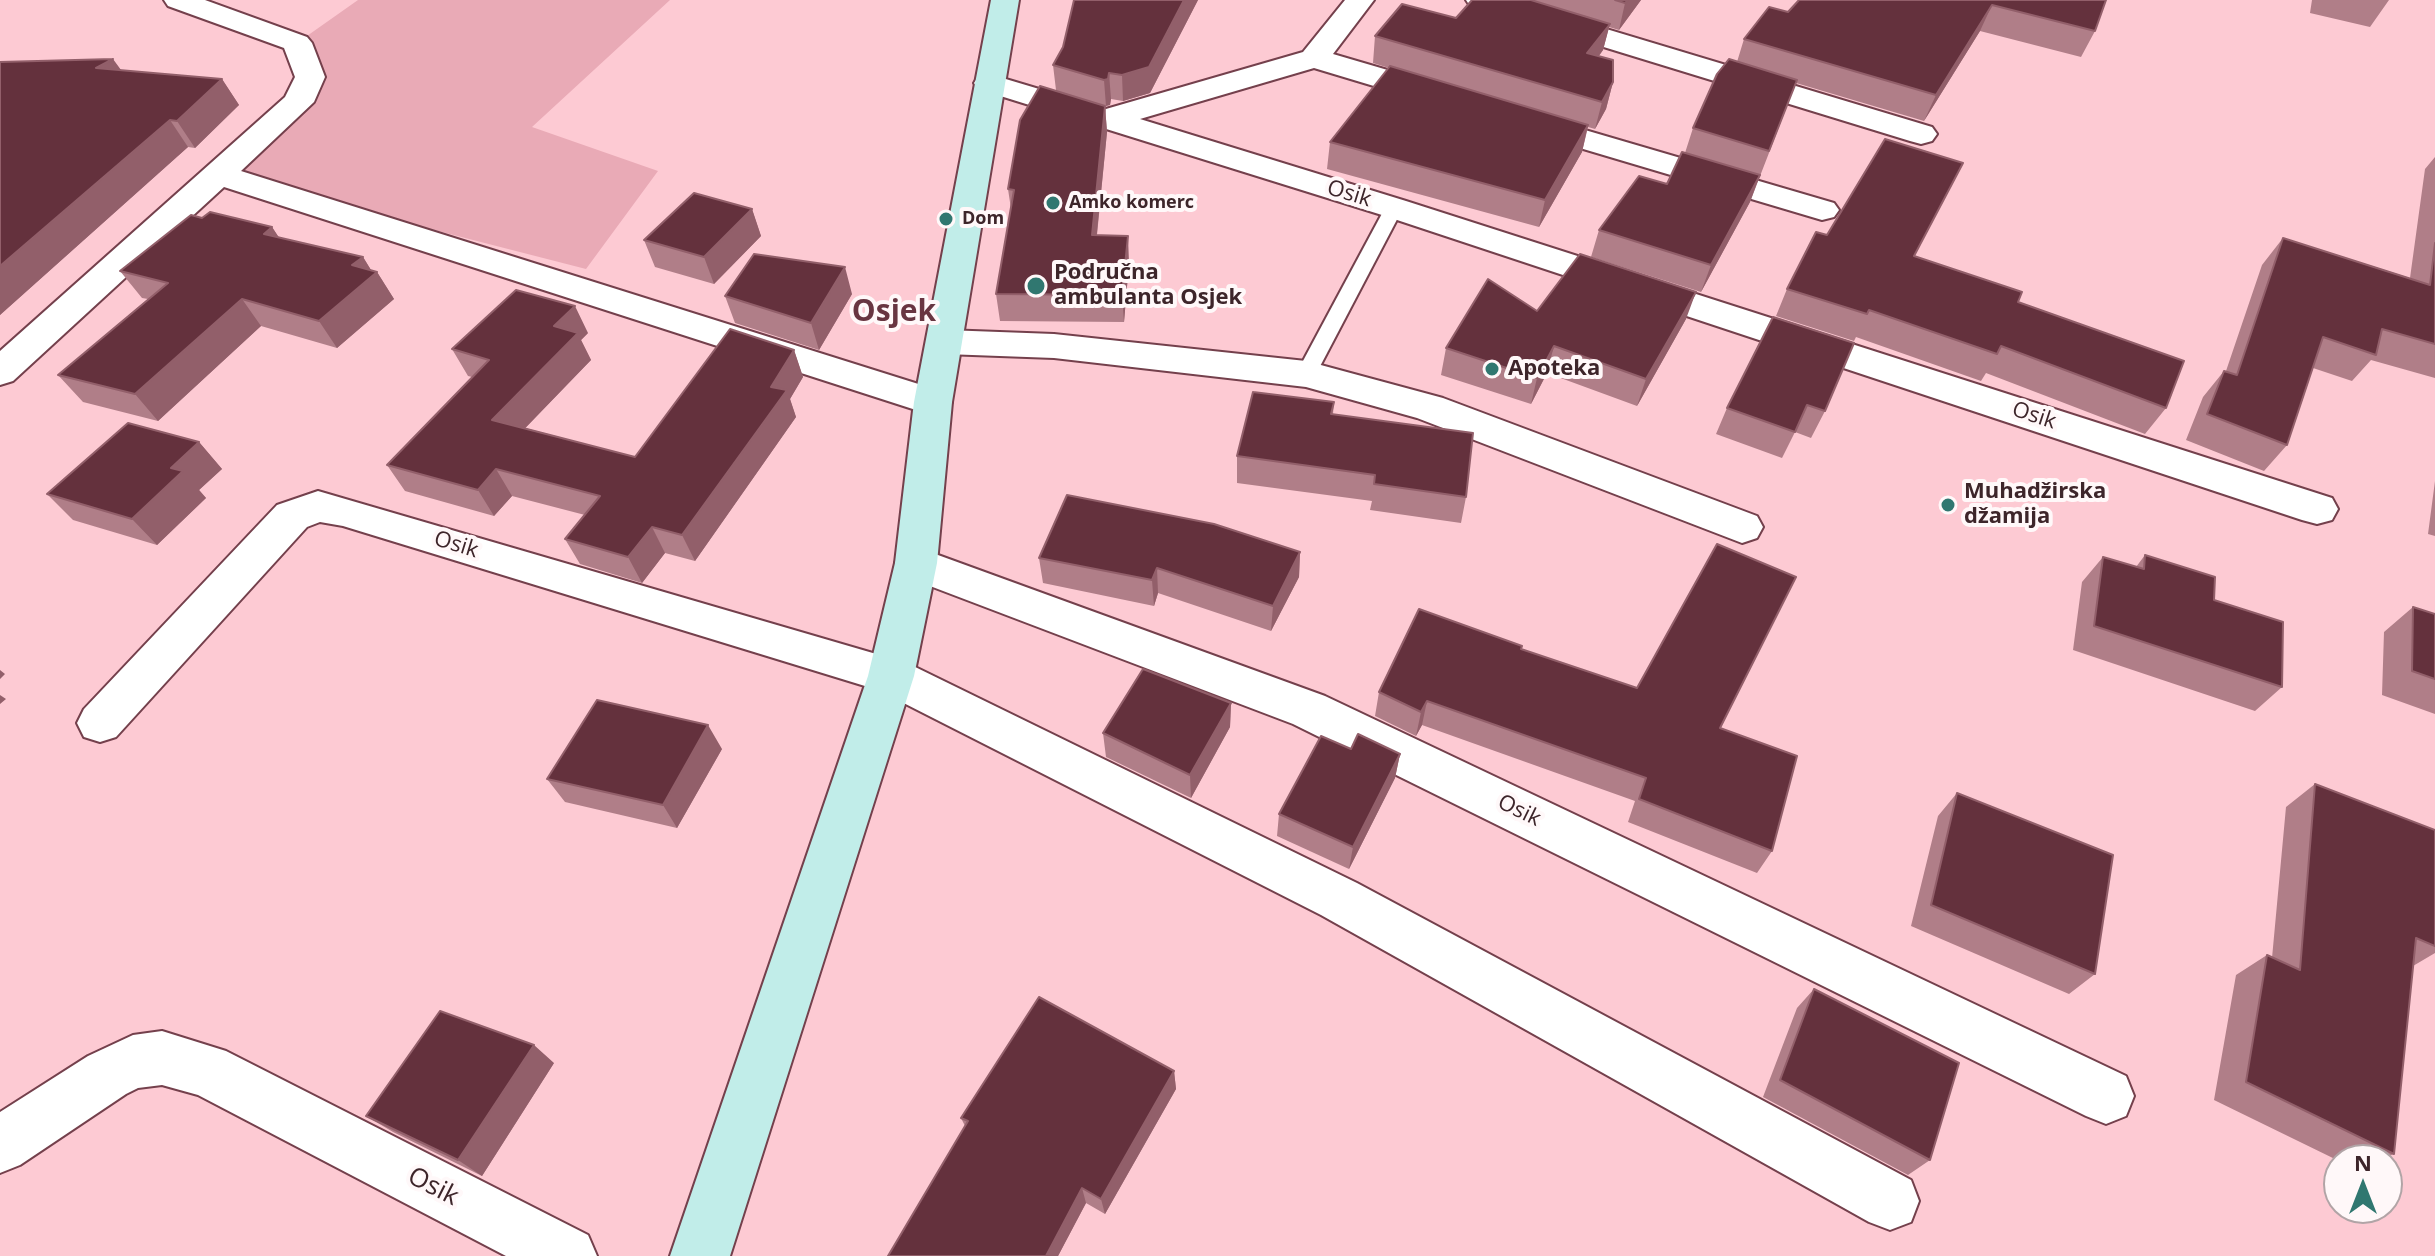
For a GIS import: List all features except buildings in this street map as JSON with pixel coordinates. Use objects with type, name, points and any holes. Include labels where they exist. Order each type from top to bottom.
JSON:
[{"type":"main road","points":[[700,1256],[891,676],[916,563],[933,402],[1005,0]]},
{"type":"street","points":[[0,372],[298,102],[310,77],[297,43],[178,0]]},
{"type":"street","points":[[1314,58],[1360,0]]},
{"type":"street","points":[[1480,0],[1921,134]]},
{"type":"street","points":[[1110,118],[1314,58],[1822,210]]},
{"type":"street","name":"Osik","points":[[989,83],[1394,208],[2317,509]]},
{"type":"street","points":[[220,175],[933,402]]},
{"type":"street","points":[[945,342],[1054,346],[1306,374],[1429,408],[1742,527]]},
{"type":"street","name":"Osik","points":[[100,723],[292,516],[318,506],[343,511],[891,676],[1339,899],[1890,1201]]},
{"type":"street","name":"Osik","points":[[916,563],[1309,710],[2106,1096]]},
{"type":"street","name":"Osik","points":[[0,1145],[107,1075],[133,1062],[162,1058],[207,1070],[567,1256]]},
{"type":"lane","points":[[1306,374],[1394,208]]},
{"type":"shaded area","points":[[358,0],[670,0],[532,127],[658,171],[586,269],[220,175],[298,102],[297,43]]},
{"type":"place","name":"Amko komerc","points":[[1053,203]]},
{"type":"place","name":"Dom","points":[[946,219]]},
{"type":"place","name":"Područna ambulanta Osjek","points":[[1036,286]]},
{"type":"place","name":"Apoteka","points":[[1492,369]]},
{"type":"place","name":"Muhadžirska džamija","points":[[1948,505]]},
{"type":"district","name":"Osjek","points":[[894,312]]}]
